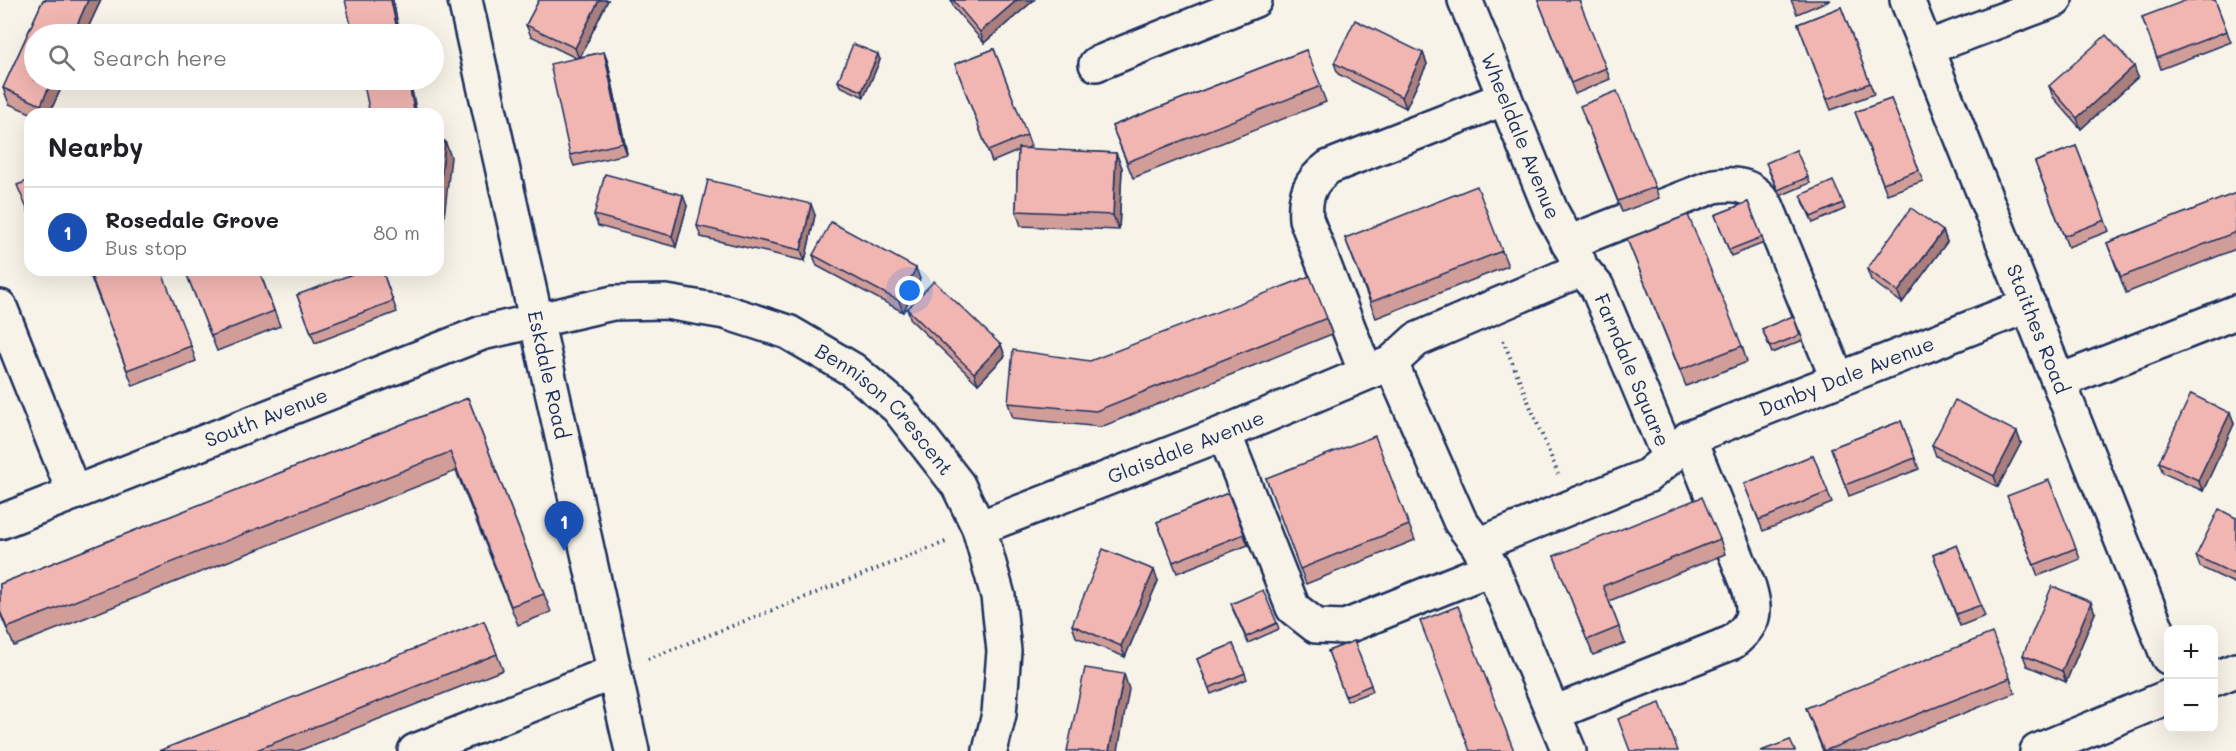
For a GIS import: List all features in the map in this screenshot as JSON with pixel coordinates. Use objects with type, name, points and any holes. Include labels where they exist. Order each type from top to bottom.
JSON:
[{"type":"street","name":"Eskdale Road","points":[[465,0],[632,751]]},
{"type":"street","points":[[1096,64],[1255,0]]},
{"type":"street","name":"Wheeldale Avenue","points":[[1465,0],[1551,211],[1575,256]]},
{"type":"street","name":"Staithes Road","points":[[1907,0],[2164,644]]},
{"type":"street","points":[[1926,48],[2055,0]]},
{"type":"street","points":[[1505,98],[1329,166],[1309,187],[1305,204],[1306,219],[1379,368],[1460,522],[1485,556],[1569,751]]},
{"type":"street","points":[[1379,368],[1416,340],[1490,309],[1575,256],[1714,186],[1730,183],[1746,186],[1759,195],[1767,207],[1838,380]]},
{"type":"street","name":"Farndale Square","points":[[1224,433],[1293,608],[1316,626],[1345,627],[1485,556],[1572,506],[1647,476],[1679,448],[1596,287],[1575,256]]},
{"type":"street","name":"Bennison Crescent","points":[[536,321],[613,303],[666,302],[725,312],[788,332],[853,370],[898,408],[958,485],[979,528],[998,596],[1004,651],[999,714],[990,751]]},
{"type":"street","name":"Danby Dale Avenue","points":[[1679,448],[1838,380],[2029,305]]},
{"type":"street","points":[[0,307],[74,493]]},
{"type":"street","points":[[2060,381],[2236,312]]},
{"type":"street","name":"South Avenue","points":[[0,522],[482,333],[536,321]]},
{"type":"street","name":"Glaisdale Avenue","points":[[979,528],[1224,433],[1379,368]]},
{"type":"street","points":[[1554,713],[1733,642],[1753,619],[1755,606],[1749,587],[1679,448]]},
{"type":"street","points":[[2218,677],[2236,670]]},
{"type":"street","points":[[415,751],[614,672]]},
{"type":"street","points":[[2037,751],[2164,699]]},
{"type":"path","points":[[1490,309],[1572,506]]},
{"type":"path","points":[[614,672],[979,528]]},
{"type":"building","points":[[43,0],[88,0],[77,24],[32,24]]},
{"type":"building","points":[[345,0],[391,0],[396,24],[351,24]]},
{"type":"building","points":[[539,0],[599,0],[575,48],[526,25]]},
{"type":"building","points":[[953,0],[1017,0],[980,32]]},
{"type":"building","points":[[1538,0],[1579,0],[1606,68],[1571,83]]},
{"type":"building","points":[[2187,0],[2215,0],[2227,31],[2157,58],[2142,17]]},
{"type":"building","points":[[1841,7],[1870,83],[1827,99],[1798,24]]},
{"type":"building","points":[[1355,20],[1423,53],[1402,97],[1334,63]]},
{"type":"building","points":[[2106,35],[2134,66],[2077,118],[2049,86]]},
{"type":"building","points":[[24,42],[24,90],[48,90],[41,105],[3,88]]},
{"type":"building","points":[[853,44],[878,54],[862,91],[838,81]]},
{"type":"building","points":[[994,49],[1027,135],[988,151],[955,64]]},
{"type":"building","points":[[1306,50],[1321,86],[1127,162],[1112,126]]},
{"type":"building","points":[[604,52],[623,143],[570,155],[550,64]]},
{"type":"building","points":[[365,90],[410,90],[414,108],[369,108]]},
{"type":"building","points":[[1617,91],[1655,187],[1618,201],[1580,106]]},
{"type":"building","points":[[1891,99],[1919,170],[1883,183],[1855,112]]},
{"type":"building","points":[[2076,146],[2105,220],[2064,236],[2035,162]]},
{"type":"building","points":[[1018,148],[1116,153],[1113,215],[1016,211]]},
{"type":"building","points":[[1796,150],[1808,177],[1778,190],[1766,163]]},
{"type":"building","points":[[605,174],[683,195],[672,236],[594,215]]},
{"type":"building","points":[[708,180],[811,204],[801,250],[697,226]]},
{"type":"building","points":[[1833,181],[1843,203],[1811,217],[1801,195]]},
{"type":"building","points":[[24,182],[24,202],[17,185]]},
{"type":"building","points":[[1477,186],[1502,251],[1371,302],[1345,238]]},
{"type":"building","points":[[2236,193],[2236,232],[2121,277],[2107,243]]},
{"type":"building","points":[[1748,202],[1762,237],[1729,250],[1715,215]]},
{"type":"building","points":[[1911,208],[1943,231],[1898,292],[1867,269]]},
{"type":"building","points":[[1688,215],[1742,346],[1680,370],[1627,239]]},
{"type":"building","points":[[831,222],[916,268],[899,301],[813,255]]},
{"type":"building","points":[[91,276],[163,276],[191,346],[127,370]]},
{"type":"building","points":[[187,276],[261,276],[274,311],[211,336]]},
{"type":"building","points":[[347,276],[384,276],[393,301],[311,332],[297,295]]},
{"type":"building","points":[[1310,276],[1327,318],[1096,411],[1008,403],[1013,350],[1090,361]]},
{"type":"building","points":[[934,281],[1001,345],[974,373],[907,309]]},
{"type":"building","points":[[1793,316],[1800,335],[1770,347],[1762,329]]},
{"type":"building","points":[[2191,394],[2230,413],[2198,480],[2159,462]]},
{"type":"building","points":[[468,398],[544,594],[511,606],[450,452],[7,628],[0,611],[0,584]]},
{"type":"building","points":[[1955,400],[2017,432],[1994,476],[1932,445]]},
{"type":"building","points":[[1901,421],[1915,458],[1845,485],[1831,448]]},
{"type":"building","points":[[1375,436],[1409,525],[1300,569],[1266,478]]},
{"type":"building","points":[[1813,455],[1828,492],[1759,520],[1744,484]]},
{"type":"building","points":[[2049,480],[2076,548],[2034,565],[2007,496]]},
{"type":"building","points":[[1228,493],[1244,534],[1173,562],[1157,522]]},
{"type":"building","points":[[1702,497],[1720,539],[1603,586],[1619,627],[1587,640],[1554,556]]},
{"type":"building","points":[[2219,509],[2236,518],[2236,575],[2196,556]]},
{"type":"building","points":[[1957,545],[1981,605],[1956,614],[1933,555]]},
{"type":"building","points":[[1103,549],[1154,570],[1121,646],[1072,625]]},
{"type":"building","points":[[2052,586],[2091,602],[2062,671],[2023,655]]},
{"type":"building","points":[[1263,590],[1277,623],[1246,637],[1231,604]]},
{"type":"building","points":[[1458,606],[1514,751],[1470,751],[1420,621]]},
{"type":"building","points":[[484,621],[497,654],[254,751],[159,751]]},
{"type":"building","points":[[1992,633],[2010,678],[1824,751],[1806,708]]},
{"type":"building","points":[[1354,641],[1371,685],[1345,696],[1328,651]]},
{"type":"building","points":[[1233,644],[1245,673],[1209,688],[1197,659]]},
{"type":"building","points":[[1085,668],[1124,674],[1109,751],[1067,751]]},
{"type":"building","points":[[1660,703],[1678,751],[1630,751],[1618,719]]},
{"type":"building","points":[[1790,740],[1795,751],[1761,751]]},
{"type":"place","name":"Rosedale Grove","points":[[564,551]]}]
